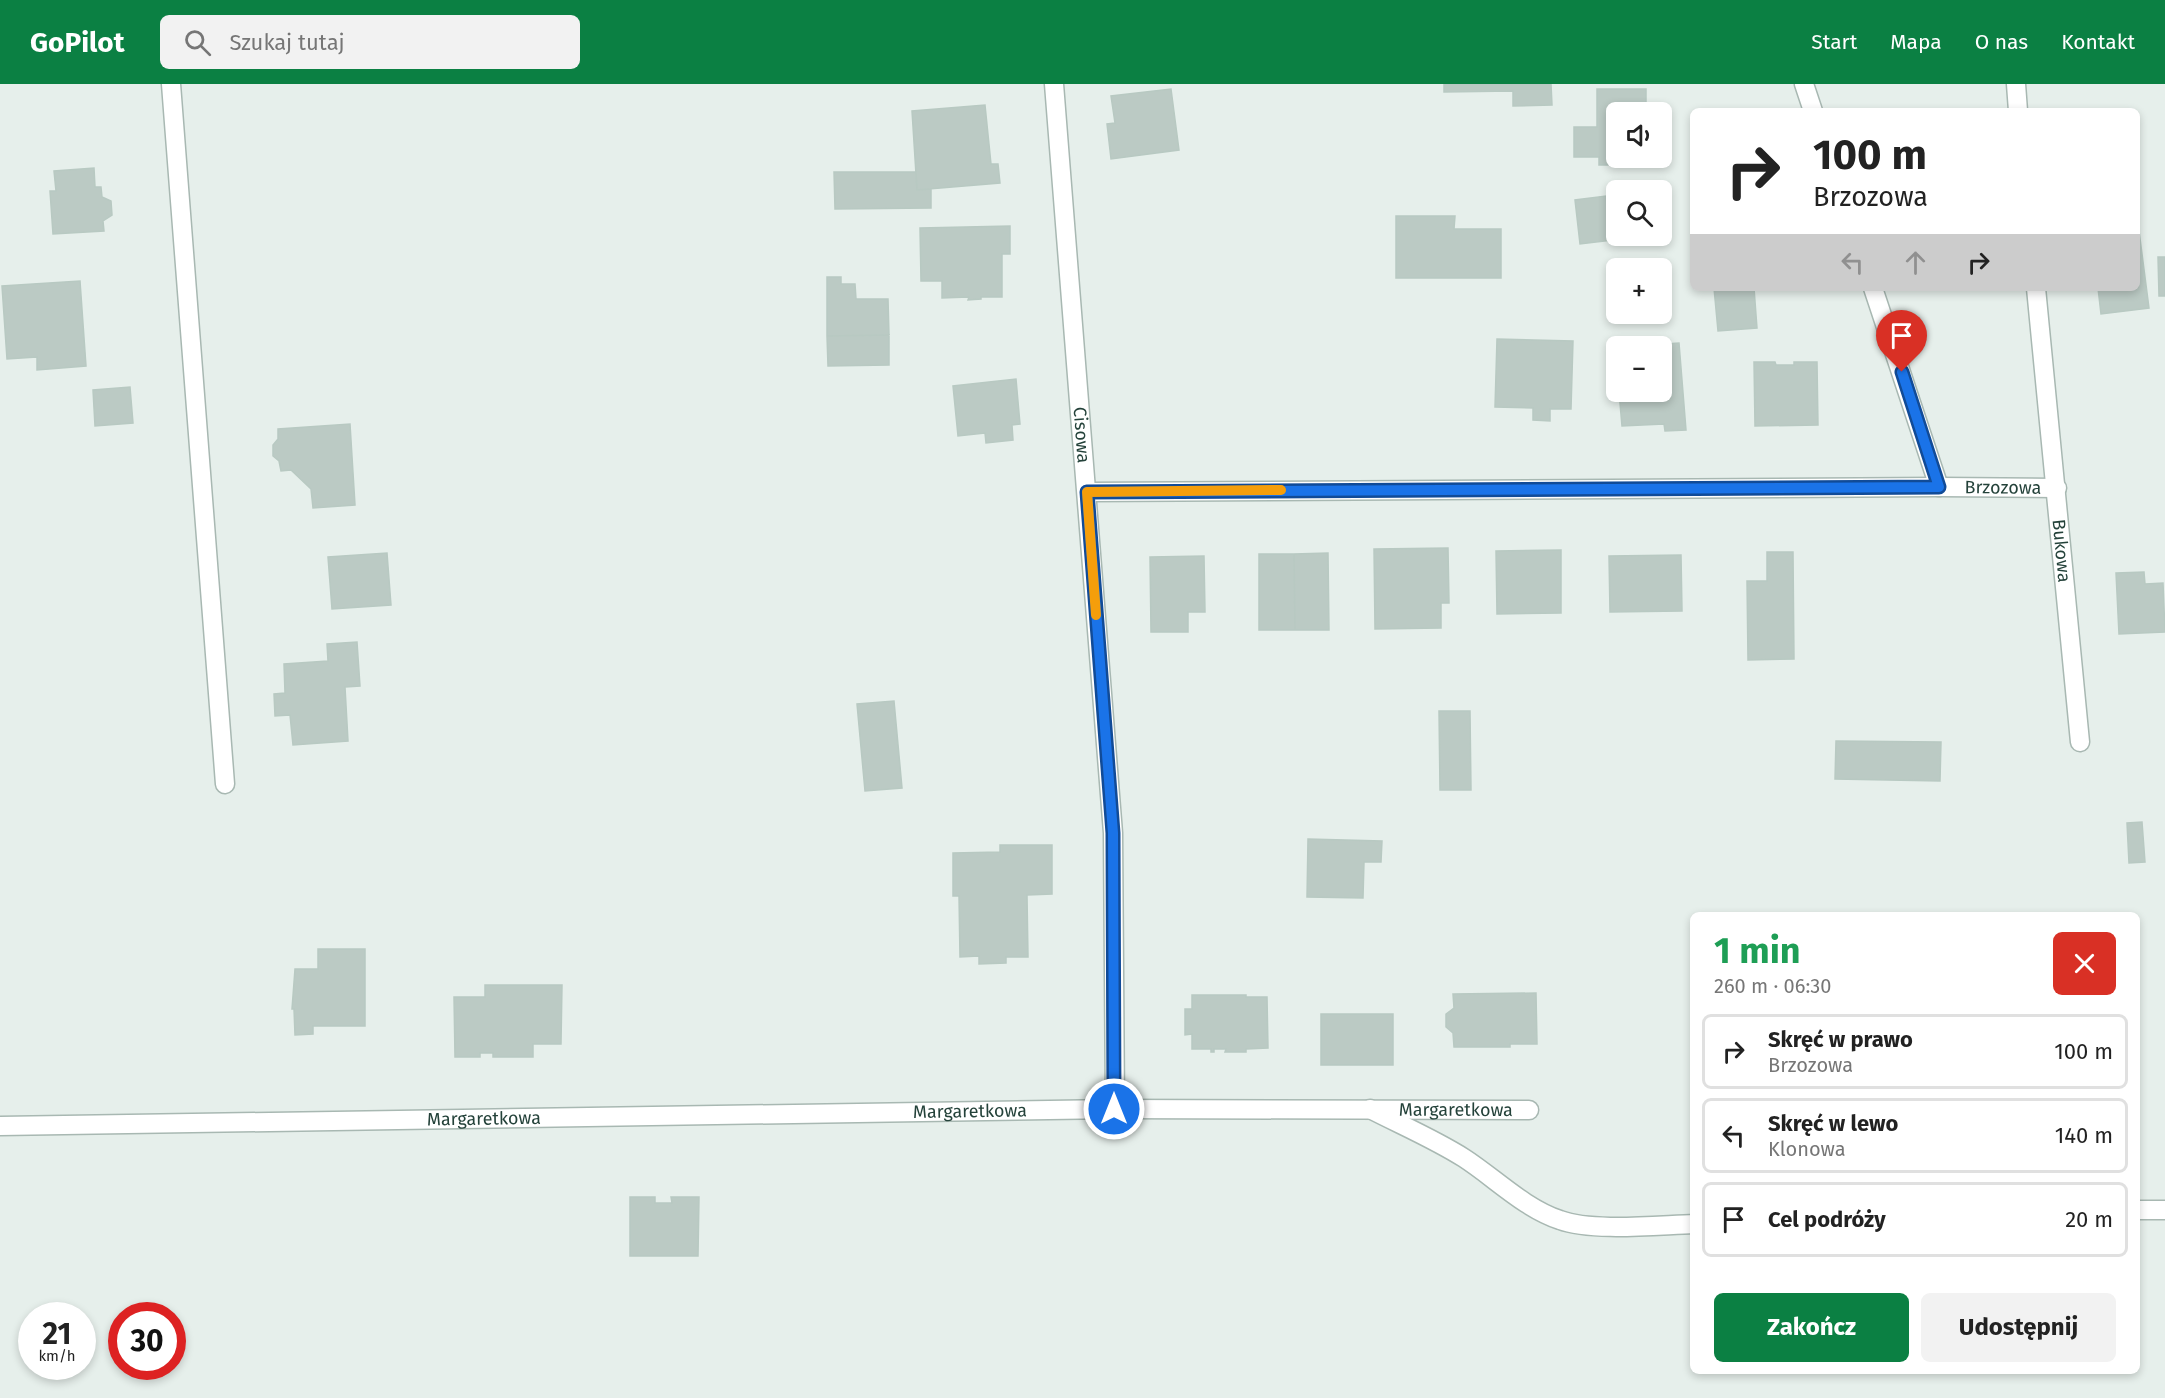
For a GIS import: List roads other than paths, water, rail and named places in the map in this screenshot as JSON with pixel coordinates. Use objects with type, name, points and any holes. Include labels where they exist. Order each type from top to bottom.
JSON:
[{"type":"street","points":[[171,84],[225,784]]},
{"type":"street","name":"Cisowa","points":[[1054,84],[1113,833],[1114,1109]]},
{"type":"street","points":[[1804,84],[1812,108]]},
{"type":"street","points":[[2016,84],[2018,108]]},
{"type":"street","points":[[1874,291],[1939,487]]},
{"type":"street","name":"Bukowa","points":[[2036,291],[2080,742]]},
{"type":"street","name":"Brzozowa","points":[[1087,492],[2057,488]]},
{"type":"street","name":"Margaretkowa","points":[[0,1126],[1114,1109],[1529,1110]]},
{"type":"street","points":[[1370,1109],[1463,1157],[1521,1199],[1562,1221],[1625,1226],[1690,1224]]},
{"type":"street","points":[[2140,1210],[2165,1210]]}]
